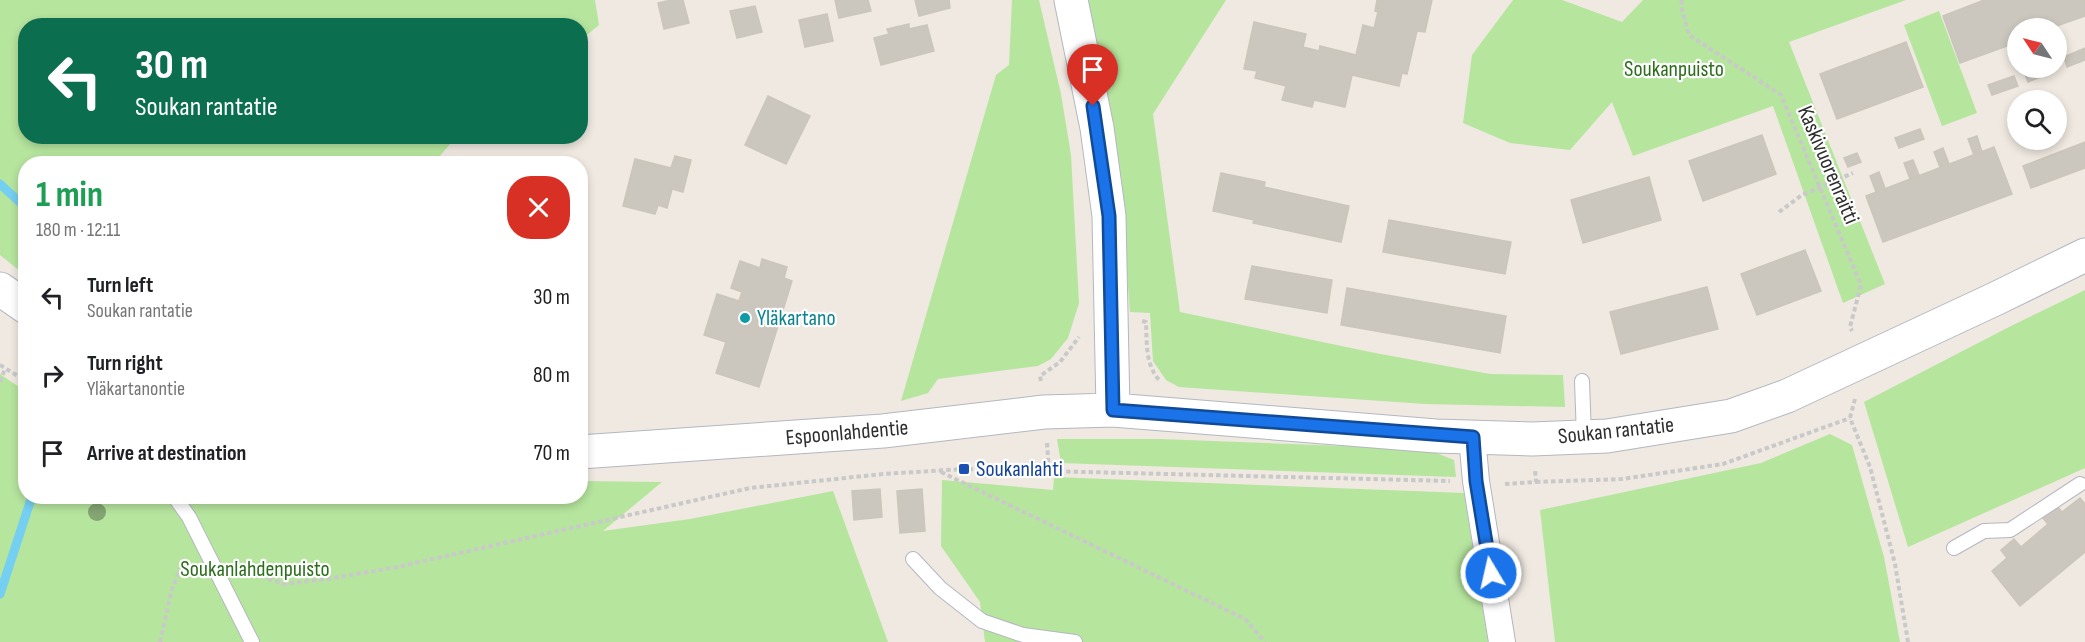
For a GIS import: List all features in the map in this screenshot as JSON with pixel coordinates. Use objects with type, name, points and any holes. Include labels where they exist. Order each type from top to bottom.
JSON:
[{"type":"street","points":[[1071,0],[1098,128],[1109,216],[1113,410]]},
{"type":"street","name":"Soukan rantatie","points":[[1113,410],[1473,437],[1532,439],[1607,436],[1731,416],[1787,396],[2085,255]]},
{"type":"street","points":[[0,289],[18,301]]},
{"type":"street","name":"Espoonlahdentie","points":[[588,451],[883,431],[1044,412],[1113,410]]},
{"type":"street","points":[[1473,437],[1476,481],[1502,642]]},
{"type":"lane","points":[[1582,381],[1584,437]]},
{"type":"lane","points":[[1954,548],[1984,531],[2010,530],[2079,483]]},
{"type":"lane","points":[[180,504],[189,517],[252,642]]},
{"type":"lane","points":[[913,559],[940,588],[982,621],[1023,635],[1075,642]]},
{"type":"path","name":"Kaskivuorenraitti","points":[[1682,0],[1681,6],[1689,35],[1781,95],[1860,285],[1850,327],[1868,357]]},
{"type":"path","points":[[1779,212],[1802,195],[1853,173]]},
{"type":"path","points":[[1049,472],[1040,376],[1060,362],[1078,341],[1084,318],[1146,322],[1148,358],[1152,373],[1164,386]]},
{"type":"path","points":[[0,365],[18,376]]},
{"type":"path","points":[[0,382],[5,368]]},
{"type":"path","points":[[1856,395],[1850,418],[1870,467],[1895,564],[1908,642]]},
{"type":"path","points":[[229,554],[254,574],[284,584],[327,579],[397,567],[750,488],[939,470],[1476,481],[1502,484],[1622,479],[1723,464],[1850,418]]},
{"type":"path","points":[[1532,439],[1536,482]]},
{"type":"path","points":[[939,470],[1245,618],[1265,642]]},
{"type":"path","points":[[160,642],[172,589],[196,531]]},
{"type":"green space","points":[[0,0],[595,0],[599,25],[588,34],[588,18],[18,18],[18,144],[450,144],[440,156],[18,156],[18,269],[0,255]]},
{"type":"green space","points":[[1012,0],[1039,0],[1061,94],[1071,155],[1079,303],[1068,338],[1051,359],[1038,366],[938,379],[928,393],[901,401],[996,75],[1009,65]]},
{"type":"green space","points":[[1084,0],[1226,0],[1153,114],[1180,312],[1375,353],[1490,374],[1563,375],[1565,407],[1425,404],[1179,387],[1166,380],[1153,361],[1150,313],[1130,312],[1119,166]]},
{"type":"green space","name":"Soukanpuisto","points":[[1513,0],[1562,0],[1622,22],[1643,0],[1906,0],[1789,42],[1885,284],[1843,303],[1773,106],[1633,156],[1612,102],[1570,150],[1510,143],[1463,123],[1472,55]]},
{"type":"green space","points":[[1939,11],[1977,113],[1942,126],[1904,25]]},
{"type":"green space","points":[[2085,290],[2085,468],[1908,547],[1864,402]]},
{"type":"green space","name":"Soukanlahdenpuisto","points":[[0,374],[18,386],[18,504],[588,504],[588,481],[662,482],[603,531],[690,519],[833,491],[888,642],[0,642]]},
{"type":"green space","points":[[1830,434],[1852,445],[1884,557],[1900,642],[1555,642],[1540,510],[1761,463]]},
{"type":"green space","points":[[1057,439],[1160,439],[1426,449],[1454,460],[1456,477],[1061,463]]},
{"type":"green space","points":[[1054,477],[1464,493],[1488,642],[985,642],[980,602],[941,546],[942,480],[1053,490]]},
{"type":"building","points":[[683,0],[689,23],[664,29],[658,3]]},
{"type":"building","points":[[835,0],[868,0],[871,11],[839,18]]},
{"type":"building","points":[[915,0],[949,0],[950,8],[919,16]]},
{"type":"building","points":[[1377,0],[1432,0],[1425,32],[1417,31],[1407,74],[1402,73],[1399,86],[1352,75],[1345,107],[1314,100],[1312,107],[1282,100],[1286,86],[1255,78],[1257,71],[1244,69],[1254,22],[1306,34],[1303,47],[1319,51],[1320,46],[1356,55],[1363,25],[1374,28],[1378,12],[1375,11]]},
{"type":"building","points":[[1984,0],[2085,0],[2085,16],[2067,22],[2067,18],[2007,18],[2007,46],[1960,63],[1943,16]]},
{"type":"building","points":[[755,6],[762,32],[737,38],[730,11]]},
{"type":"building","points":[[827,14],[833,41],[805,47],[799,20]]},
{"type":"building","points":[[909,24],[909,29],[927,25],[934,51],[881,65],[874,38],[889,34],[887,29]]},
{"type":"building","points":[[1906,42],[1923,87],[1837,119],[1820,74]]},
{"type":"building","points":[[2085,48],[2085,60],[2067,67],[2067,56]]},
{"type":"building","points":[[2015,78],[2018,86],[1992,95],[1988,85]]},
{"type":"building","points":[[768,96],[810,116],[786,164],[745,145]]},
{"type":"building","points":[[1920,129],[1924,139],[1899,148],[1895,138]]},
{"type":"building","points":[[1762,135],[1776,174],[1703,201],[1689,161]]},
{"type":"building","points":[[1977,136],[1982,152],[1974,155],[1968,139]]},
{"type":"building","points":[[2085,142],[2085,168],[2031,188],[2023,166]]},
{"type":"building","points":[[1994,147],[2012,194],[1883,242],[1866,196]]},
{"type":"building","points":[[1943,148],[1949,164],[1940,167],[1934,152]]},
{"type":"building","points":[[1857,153],[1861,162],[1848,167],[1844,158]]},
{"type":"building","points":[[675,156],[691,160],[683,192],[672,189],[667,208],[658,205],[655,214],[623,206],[635,159],[671,168]]},
{"type":"building","points":[[1913,160],[1919,175],[1910,179],[1904,163]]},
{"type":"building","points":[[1879,172],[1885,188],[1876,192],[1870,176]]},
{"type":"building","points":[[1221,173],[1265,182],[1264,187],[1349,206],[1341,242],[1253,223],[1254,220],[1213,211]]},
{"type":"building","points":[[1649,177],[1661,220],[1583,243],[1571,200]]},
{"type":"building","points":[[1389,220],[1511,242],[1505,274],[1383,252]]},
{"type":"building","points":[[1805,250],[1821,291],[1757,315],[1741,274]]},
{"type":"building","name":"Yläkartano","points":[[762,259],[787,267],[784,278],[792,281],[759,387],[716,373],[726,342],[704,335],[717,294],[739,301],[742,292],[731,288],[740,261],[760,268]]},
{"type":"building","points":[[1252,266],[1332,280],[1327,313],[1245,299]]},
{"type":"building","points":[[1707,287],[1718,329],[1621,354],[1610,312]]},
{"type":"building","points":[[1347,288],[1506,316],[1500,353],[1341,325]]},
{"type":"building","points":[[880,489],[882,517],[854,520],[852,491]]},
{"type":"building","points":[[922,489],[925,531],[900,533],[897,491]]},
{"type":"building","points":[[2080,498],[2085,504],[2085,552],[2020,606],[1992,571],[2007,558],[2001,550],[2014,539],[2021,547],[2048,524],[2041,516],[2056,505],[2062,512]]},
{"type":"waterway","points":[[0,184],[18,201]]},
{"type":"waterway","points":[[0,594],[29,504]]},
{"type":"place","name":"Yläkartano","points":[[745,318]]},
{"type":"place","name":"Soukanlahti","points":[[964,469]]},
{"type":"route","points":[[1093,106],[1109,216],[1113,410],[1473,437],[1476,481],[1491,573]]}]
